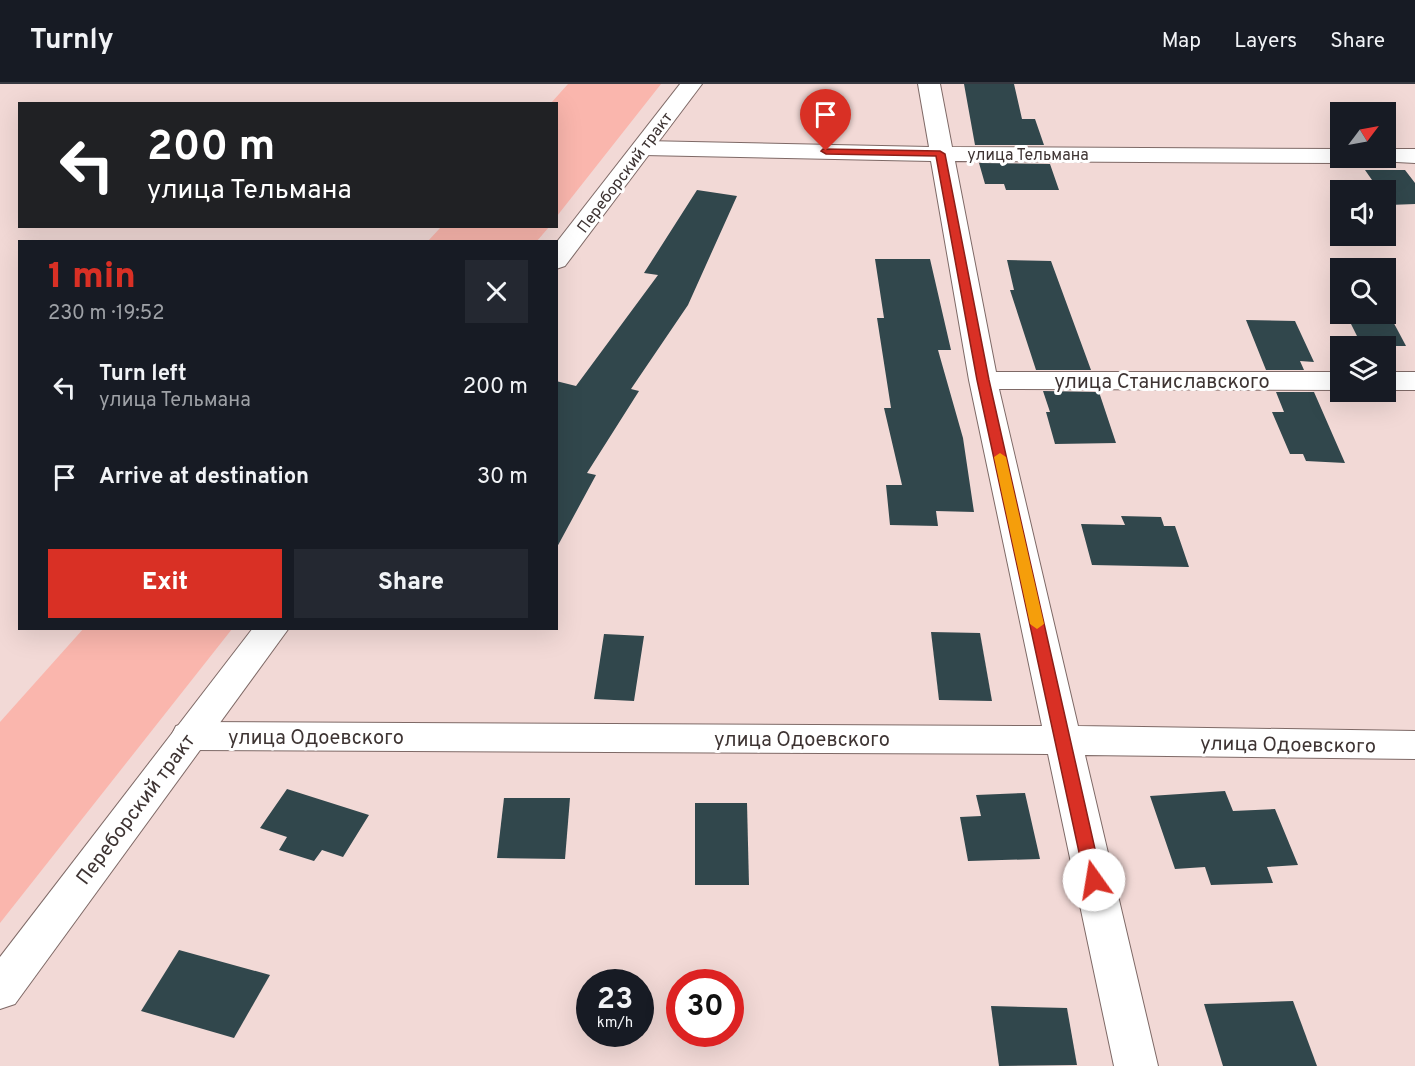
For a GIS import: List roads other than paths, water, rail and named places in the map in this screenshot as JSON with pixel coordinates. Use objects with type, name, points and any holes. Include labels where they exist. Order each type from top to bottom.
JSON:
[{"type":"street","name":"Переборский тракт","points":[[558,258],[692,84]]},
{"type":"street","points":[[929,84],[983,380],[1136,1066]]},
{"type":"street","name":"улица Тельмана","points":[[644,148],[940,154],[1330,156]]},
{"type":"street","points":[[1396,156],[1415,156]]},
{"type":"street","name":"улица Станиславского","points":[[983,380],[1330,381]]},
{"type":"street","points":[[1396,381],[1415,381]]},
{"type":"street","name":"Переборский тракт","points":[[0,990],[270,630]]},
{"type":"street","name":"улица Одоевского","points":[[189,736],[1062,740],[1415,746]]}]
